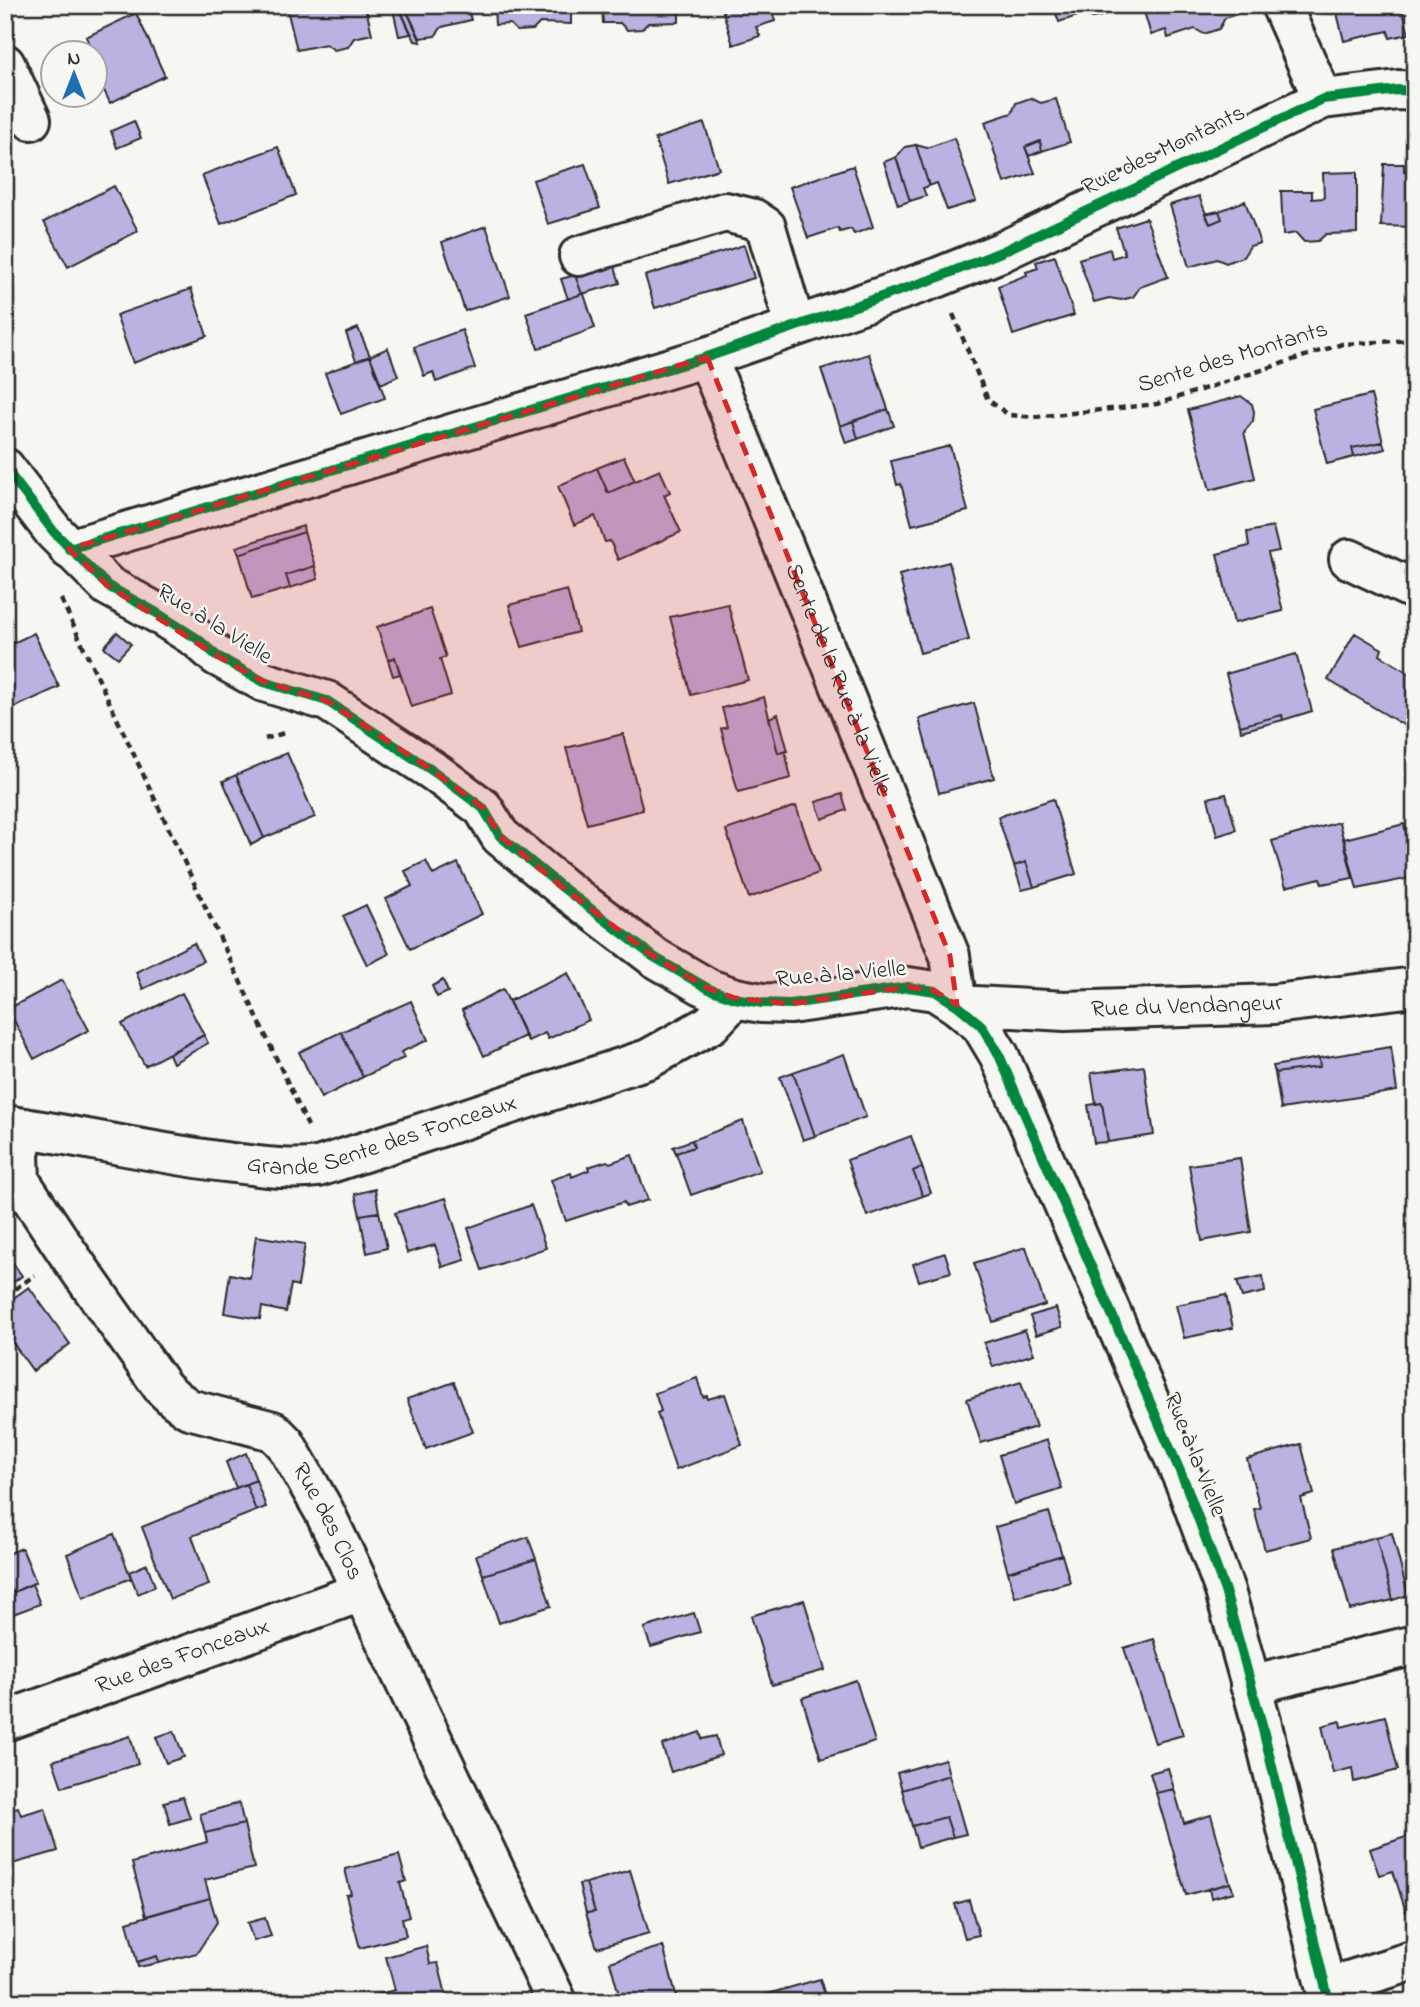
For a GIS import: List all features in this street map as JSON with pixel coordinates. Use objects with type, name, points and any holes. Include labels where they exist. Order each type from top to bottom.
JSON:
[{"type":"street","points":[[1281,5],[1322,99]]},
{"type":"street","points":[[5,64],[31,120]]},
{"type":"street","name":"Rue des Montants","points":[[69,549],[707,357],[939,277],[1001,252],[1322,99],[1398,90],[1415,91]]},
{"type":"street","points":[[579,256],[725,212],[754,219],[766,227],[795,326]]},
{"type":"street","name":"Sente de la Rue à la Vielle","points":[[707,357],[950,956],[957,1005]]},
{"type":"street","name":"Rue à la Vielle","points":[[5,468],[69,549],[108,586],[157,613],[198,639],[218,656],[264,682],[327,702],[436,773],[483,808],[500,836],[637,945],[709,989],[735,998],[790,1004],[908,987],[935,991],[981,1025],[999,1055],[1175,1460],[1225,1591],[1328,1995]]},
{"type":"street","points":[[1349,559],[1415,590]]},
{"type":"street","name":"Rue du Vendangeur","points":[[957,1005],[1065,1011],[1274,1004],[1415,987]]},
{"type":"street","name":"Grande Sente des Fonceaux","points":[[15,1126],[188,1158],[300,1170],[318,1167],[648,1059],[711,1024],[735,998]]},
{"type":"street","name":"Rue des Clos","points":[[15,1126],[20,1181],[163,1388],[189,1409],[273,1431],[285,1443],[324,1511],[557,2002]]},
{"type":"street","name":"Rue des Fonceaux","points":[[5,1721],[361,1592]]},
{"type":"street","points":[[1250,1685],[1415,1645]]},
{"type":"street","points":[[1328,1995],[1415,1960]]},
{"type":"path","points":[[69,549],[61,600],[314,1138],[318,1167]]},
{"type":"highlighted area","points":[[707,357],[950,956],[957,1005],[935,991],[908,987],[790,1004],[735,998],[709,989],[654,957],[562,887],[500,836],[483,808],[436,773],[327,701],[264,682],[217,656],[108,586],[69,549]]},
{"type":"building","points":[[286,5],[365,5],[372,34],[354,38],[348,47],[334,50],[326,44],[297,50]]},
{"type":"building","points":[[392,5],[398,5],[411,34],[399,36]]},
{"type":"building","points":[[398,5],[404,5],[421,42],[415,41]]},
{"type":"building","points":[[404,5],[467,5],[471,20],[442,27],[435,36],[420,38]]},
{"type":"building","points":[[494,5],[571,5],[571,24],[540,23],[533,30],[517,31],[510,24],[495,25]]},
{"type":"building","points":[[602,5],[679,5],[679,22],[648,23],[642,29],[627,30],[620,23],[603,23]]},
{"type":"building","points":[[721,5],[770,5],[775,21],[756,27],[760,36],[733,45]]},
{"type":"building","points":[[1053,5],[1112,5],[1105,15],[1093,18],[1083,14],[1059,22]]},
{"type":"building","points":[[1142,5],[1235,5],[1237,14],[1225,18],[1219,29],[1204,34],[1195,29],[1168,38],[1166,30],[1151,35]]},
{"type":"building","points":[[1335,5],[1401,5],[1409,34],[1390,38],[1388,31],[1344,41]]},
{"type":"building","points":[[136,13],[165,76],[110,103],[108,38],[86,37]]},
{"type":"building","points":[[1030,98],[1041,103],[1056,99],[1070,142],[1042,151],[1040,141],[1025,147],[1035,173],[1004,183],[985,122],[1012,113],[1016,103]]},
{"type":"building","points":[[134,121],[141,138],[117,148],[111,131]]},
{"type":"building","points":[[704,123],[719,169],[669,184],[655,139]]},
{"type":"building","points":[[954,138],[976,201],[947,210],[937,183],[929,186],[916,145],[927,148]]},
{"type":"building","points":[[1040,141],[1042,151],[1029,156],[1025,147]]},
{"type":"building","points":[[916,145],[929,186],[923,188],[926,196],[910,201],[896,157],[905,147]]},
{"type":"building","points":[[278,147],[296,195],[221,224],[202,175]]},
{"type":"building","points":[[896,157],[910,201],[898,205],[884,162]]},
{"type":"building","points":[[585,164],[600,208],[548,224],[533,180]]},
{"type":"building","points":[[1384,164],[1404,164],[1404,171],[1415,171],[1415,227],[1381,226]]},
{"type":"building","points":[[853,166],[873,227],[854,234],[851,229],[840,232],[838,228],[808,238],[790,187]]},
{"type":"building","points":[[1357,172],[1357,233],[1326,234],[1318,241],[1304,242],[1296,233],[1283,235],[1281,191],[1312,191],[1312,199],[1324,198],[1323,173]]},
{"type":"building","points":[[114,186],[138,231],[68,267],[44,222]]},
{"type":"building","points":[[1199,196],[1210,224],[1222,219],[1219,211],[1245,201],[1260,243],[1250,246],[1243,257],[1226,263],[1217,259],[1189,267],[1170,205]]},
{"type":"building","points":[[1219,211],[1222,219],[1210,224],[1205,214]]},
{"type":"building","points":[[1146,218],[1168,277],[1140,287],[1133,297],[1094,302],[1079,259],[1110,249],[1112,258],[1125,254],[1116,228]]},
{"type":"building","points":[[486,226],[510,296],[465,311],[442,242]]},
{"type":"building","points":[[744,245],[754,278],[655,308],[645,276]]},
{"type":"building","points":[[1055,256],[1074,315],[1013,335],[998,286],[1027,275],[1026,272],[1038,268],[1036,262]]},
{"type":"building","points":[[613,261],[620,283],[582,294],[575,275]]},
{"type":"building","points":[[575,275],[582,294],[568,299],[561,279]]},
{"type":"building","points":[[191,289],[207,336],[133,363],[116,315]]},
{"type":"building","points":[[582,294],[595,328],[538,349],[526,313]]},
{"type":"building","points":[[358,328],[370,356],[356,361],[346,333]]},
{"type":"building","points":[[462,330],[475,368],[436,382],[433,372],[424,376],[414,347]]},
{"type":"building","points":[[388,348],[398,376],[381,384],[370,356]]},
{"type":"building","points":[[869,354],[888,409],[840,426],[821,369]]},
{"type":"building","points":[[370,356],[385,398],[341,414],[325,373]]},
{"type":"building","points":[[1371,395],[1383,442],[1352,448],[1354,457],[1327,464],[1313,409]]},
{"type":"building","points":[[1241,396],[1252,404],[1254,412],[1253,421],[1244,432],[1255,478],[1210,490],[1188,410]]},
{"type":"building","points":[[888,409],[894,426],[858,439],[853,421]]},
{"type":"building","points":[[853,421],[858,439],[846,443],[840,426]]},
{"type":"building","points":[[1383,442],[1385,449],[1354,457],[1352,448]]},
{"type":"building","points":[[950,446],[968,511],[912,525],[901,484],[897,485],[891,461]]},
{"type":"building","points":[[624,457],[635,481],[608,493],[597,468]]},
{"type":"building","points":[[597,468],[608,493],[660,470],[670,492],[664,495],[681,532],[618,560],[610,541],[605,542],[595,516],[574,525],[558,486]]},
{"type":"building","points":[[303,526],[304,532],[239,554],[236,547]]},
{"type":"building","points":[[1273,527],[1279,551],[1268,553],[1283,611],[1234,623],[1217,554],[1249,546],[1247,532]]},
{"type":"building","points":[[304,532],[315,566],[286,575],[290,588],[252,599],[239,554]]},
{"type":"building","points":[[949,562],[969,640],[920,653],[899,575]]},
{"type":"building","points":[[315,566],[318,579],[290,588],[286,575]]},
{"type":"building","points":[[567,590],[578,632],[522,647],[509,605]]},
{"type":"building","points":[[728,604],[748,680],[691,695],[670,617]]},
{"type":"building","points":[[430,609],[446,657],[440,659],[451,695],[411,707],[395,657],[388,660],[377,627]]},
{"type":"building","points":[[117,632],[131,644],[118,658],[104,647]]},
{"type":"building","points":[[34,633],[59,687],[5,712],[5,647]]},
{"type":"building","points":[[1355,633],[1382,649],[1380,655],[1415,677],[1415,711],[1405,726],[1328,680]]},
{"type":"building","points":[[1296,654],[1312,711],[1283,720],[1282,715],[1240,726],[1226,674]]},
{"type":"building","points":[[395,657],[400,674],[393,676],[388,660]]},
{"type":"building","points":[[764,697],[778,753],[785,751],[791,778],[738,792],[721,729],[727,727],[722,708]]},
{"type":"building","points":[[974,703],[994,778],[939,793],[919,719]]},
{"type":"building","points":[[778,714],[788,751],[778,753],[769,718]]},
{"type":"building","points":[[1282,715],[1283,720],[1241,731],[1240,726]]},
{"type":"building","points":[[623,734],[643,810],[587,824],[566,748]]},
{"type":"building","points":[[287,753],[315,817],[264,838],[236,775]]},
{"type":"building","points":[[236,775],[264,838],[251,845],[223,781]]},
{"type":"building","points":[[842,794],[847,810],[822,819],[816,802]]},
{"type":"building","points":[[1226,794],[1236,830],[1217,836],[1208,798]]},
{"type":"building","points":[[1053,799],[1076,874],[1034,887],[1026,862],[1014,866],[998,817]]},
{"type":"building","points":[[796,806],[819,873],[749,898],[726,830]]},
{"type":"building","points":[[1339,822],[1353,878],[1322,884],[1320,878],[1286,887],[1272,841]]},
{"type":"building","points":[[1404,824],[1415,877],[1357,889],[1344,839]]},
{"type":"building","points":[[426,861],[433,875],[458,863],[482,914],[410,949],[386,899],[412,886],[405,871]]},
{"type":"building","points":[[1026,862],[1034,887],[1022,890],[1014,866]]},
{"type":"building","points":[[366,905],[389,954],[367,965],[343,916]]},
{"type":"building","points":[[194,943],[203,961],[143,989],[136,972]]},
{"type":"building","points":[[568,973],[589,1020],[548,1039],[545,1033],[528,1041],[509,1001]]},
{"type":"building","points":[[62,980],[89,1030],[34,1059],[8,1009]]},
{"type":"building","points":[[443,980],[448,992],[437,997],[432,986]]},
{"type":"building","points":[[503,989],[525,1036],[484,1056],[462,1010]]},
{"type":"building","points":[[182,993],[204,1035],[145,1066],[122,1024]]},
{"type":"building","points":[[411,1001],[428,1040],[401,1052],[404,1058],[363,1077],[341,1032]]},
{"type":"building","points":[[341,1032],[363,1077],[321,1098],[299,1052]]},
{"type":"building","points":[[204,1035],[208,1043],[173,1063],[169,1054]]},
{"type":"building","points":[[1391,1047],[1397,1091],[1281,1109],[1275,1073],[1320,1067],[1319,1058]]},
{"type":"building","points":[[844,1054],[866,1117],[815,1136],[793,1072]]},
{"type":"building","points":[[1319,1058],[1320,1067],[1275,1073],[1273,1066]]},
{"type":"building","points":[[1144,1066],[1154,1135],[1108,1142],[1102,1103],[1096,1104],[1091,1073]]},
{"type":"building","points":[[793,1072],[815,1136],[803,1140],[780,1077]]},
{"type":"building","points":[[1102,1103],[1108,1142],[1094,1143],[1088,1105]]},
{"type":"building","points":[[743,1121],[760,1171],[691,1195],[676,1153],[694,1147],[692,1140]]},
{"type":"building","points":[[911,1136],[922,1167],[913,1171],[923,1196],[867,1216],[847,1160]]},
{"type":"building","points":[[692,1140],[694,1147],[676,1153],[673,1147]]},
{"type":"building","points":[[632,1155],[648,1200],[626,1207],[624,1202],[566,1221],[551,1180],[571,1173],[572,1177],[589,1170],[588,1167]]},
{"type":"building","points":[[1240,1158],[1251,1232],[1202,1241],[1189,1165]]},
{"type":"building","points":[[922,1167],[931,1193],[923,1196],[913,1171]]},
{"type":"building","points":[[375,1189],[379,1212],[360,1215],[355,1194]]},
{"type":"building","points":[[446,1198],[465,1260],[442,1267],[435,1245],[407,1253],[395,1213]]},
{"type":"building","points":[[531,1205],[546,1248],[482,1270],[468,1228]]},
{"type":"building","points":[[379,1212],[387,1248],[367,1253],[360,1215]]},
{"type":"building","points":[[256,1236],[305,1244],[298,1286],[291,1284],[286,1312],[262,1307],[260,1319],[224,1313],[230,1274],[250,1278]]},
{"type":"building","points":[[1026,1247],[1045,1305],[993,1322],[974,1263]]},
{"type":"building","points":[[5,1251],[22,1276],[5,1288]]},
{"type":"building","points":[[945,1253],[951,1272],[919,1281],[913,1264]]},
{"type":"building","points":[[1263,1276],[1265,1292],[1242,1297],[1237,1281]]},
{"type":"building","points":[[29,1287],[70,1344],[33,1371],[5,1332],[5,1304]]},
{"type":"building","points":[[1226,1295],[1233,1328],[1184,1338],[1176,1305]]},
{"type":"building","points":[[1056,1308],[1062,1327],[1036,1335],[1030,1316]]},
{"type":"building","points":[[1025,1330],[1034,1354],[993,1367],[984,1343]]},
{"type":"building","points":[[697,1378],[703,1397],[707,1396],[708,1399],[725,1394],[742,1445],[676,1470],[657,1413],[661,1411],[655,1393]]},
{"type":"building","points":[[454,1382],[473,1432],[426,1449],[407,1399]]},
{"type":"building","points":[[1021,1382],[1036,1427],[981,1443],[967,1399]]},
{"type":"building","points":[[1047,1440],[1062,1489],[1014,1504],[999,1455]]},
{"type":"building","points":[[1301,1444],[1314,1494],[1301,1498],[1311,1538],[1265,1550],[1254,1509],[1260,1508],[1247,1459]]},
{"type":"building","points":[[246,1453],[256,1480],[236,1488],[226,1462]]},
{"type":"building","points":[[256,1480],[266,1507],[256,1511],[246,1484]]},
{"type":"building","points":[[246,1484],[256,1511],[192,1536],[209,1585],[170,1599],[142,1527]]},
{"type":"building","points":[[1049,1512],[1062,1555],[1008,1572],[995,1527]]},
{"type":"building","points":[[1392,1533],[1408,1595],[1393,1600],[1376,1537]]},
{"type":"building","points":[[114,1534],[131,1578],[83,1598],[67,1554]]},
{"type":"building","points":[[528,1537],[536,1559],[483,1575],[476,1555]]},
{"type":"building","points":[[1376,1537],[1393,1600],[1350,1610],[1334,1548]]},
{"type":"building","points":[[22,1548],[36,1582],[5,1596],[5,1555]]},
{"type":"building","points":[[1062,1555],[1070,1582],[1015,1597],[1008,1572]]},
{"type":"building","points":[[536,1559],[551,1606],[499,1623],[483,1575]]},
{"type":"building","points":[[147,1564],[155,1586],[138,1594],[129,1572]]},
{"type":"building","points":[[32,1584],[40,1604],[5,1617],[5,1596]]},
{"type":"building","points":[[804,1600],[825,1670],[772,1685],[751,1616]]},
{"type":"building","points":[[694,1613],[700,1632],[651,1647],[644,1628]]},
{"type":"building","points":[[1154,1639],[1183,1735],[1155,1743],[1124,1648]]},
{"type":"building","points":[[856,1680],[875,1742],[821,1759],[802,1698]]},
{"type":"building","points":[[1415,1693],[1415,1732],[1405,1695]]},
{"type":"building","points":[[1385,1716],[1398,1770],[1354,1782],[1352,1768],[1333,1773],[1322,1726],[1340,1721],[1341,1727]]},
{"type":"building","points":[[174,1731],[184,1757],[166,1763],[156,1737]]},
{"type":"building","points":[[700,1732],[702,1739],[716,1736],[721,1755],[671,1772],[662,1745]]},
{"type":"building","points":[[130,1736],[138,1764],[62,1787],[53,1761]]},
{"type":"building","points":[[945,1759],[949,1775],[902,1790],[897,1773]]},
{"type":"building","points":[[1168,1768],[1174,1789],[1156,1793],[1150,1773]]},
{"type":"building","points":[[949,1775],[966,1834],[953,1837],[946,1817],[912,1826],[902,1790]]},
{"type":"building","points":[[1174,1789],[1184,1823],[1211,1815],[1230,1883],[1186,1895],[1156,1793]]},
{"type":"building","points":[[183,1797],[190,1818],[170,1824],[164,1802]]},
{"type":"building","points":[[239,1803],[244,1824],[205,1833],[200,1814]]},
{"type":"building","points":[[18,1807],[21,1815],[45,1808],[58,1851],[5,1866],[5,1812]]},
{"type":"building","points":[[946,1817],[953,1837],[918,1847],[912,1826]]},
{"type":"building","points":[[244,1824],[254,1868],[205,1880],[210,1898],[146,1916],[132,1863],[207,1842],[205,1833]]},
{"type":"building","points":[[1415,1834],[1415,1909],[1406,1912],[1393,1871],[1379,1875],[1370,1849]]},
{"type":"building","points":[[399,1855],[406,1881],[400,1883],[409,1917],[402,1918],[406,1936],[360,1948],[346,1895],[351,1894],[345,1869]]},
{"type":"building","points":[[630,1870],[649,1933],[597,1948],[586,1913],[595,1912],[586,1883]]},
{"type":"building","points":[[586,1883],[595,1912],[586,1913],[579,1884]]},
{"type":"building","points":[[1230,1883],[1234,1892],[1211,1898],[1209,1889]]},
{"type":"building","points":[[210,1898],[217,1922],[197,1953],[159,1963],[157,1956],[137,1962],[127,1922]]},
{"type":"building","points":[[969,1900],[979,1935],[965,1938],[955,1904]]},
{"type":"building","points":[[265,1918],[271,1936],[254,1941],[247,1923]]},
{"type":"building","points":[[426,1946],[430,1964],[438,1963],[448,2002],[372,2002],[371,1996],[395,1990],[386,1957]]},
{"type":"building","points":[[663,1946],[678,2002],[621,2002],[610,1962]]},
{"type":"building","points":[[157,1956],[159,1963],[138,1967],[137,1962]]},
{"type":"building","points":[[820,1979],[827,2002],[766,2002],[764,1995]]},
{"type":"cycle path","points":[[69,549],[707,357],[939,277],[1001,252],[1323,99],[1398,90],[1415,91]]},
{"type":"cycle path","points":[[5,468],[54,532],[108,586],[157,613],[198,639],[217,656],[264,682],[327,701],[436,773],[483,808],[500,836],[562,887],[654,957],[709,989],[735,998],[790,1004],[908,987],[935,991],[981,1025],[999,1055],[1186,1485],[1225,1591],[1260,1717],[1329,2002]]}]
